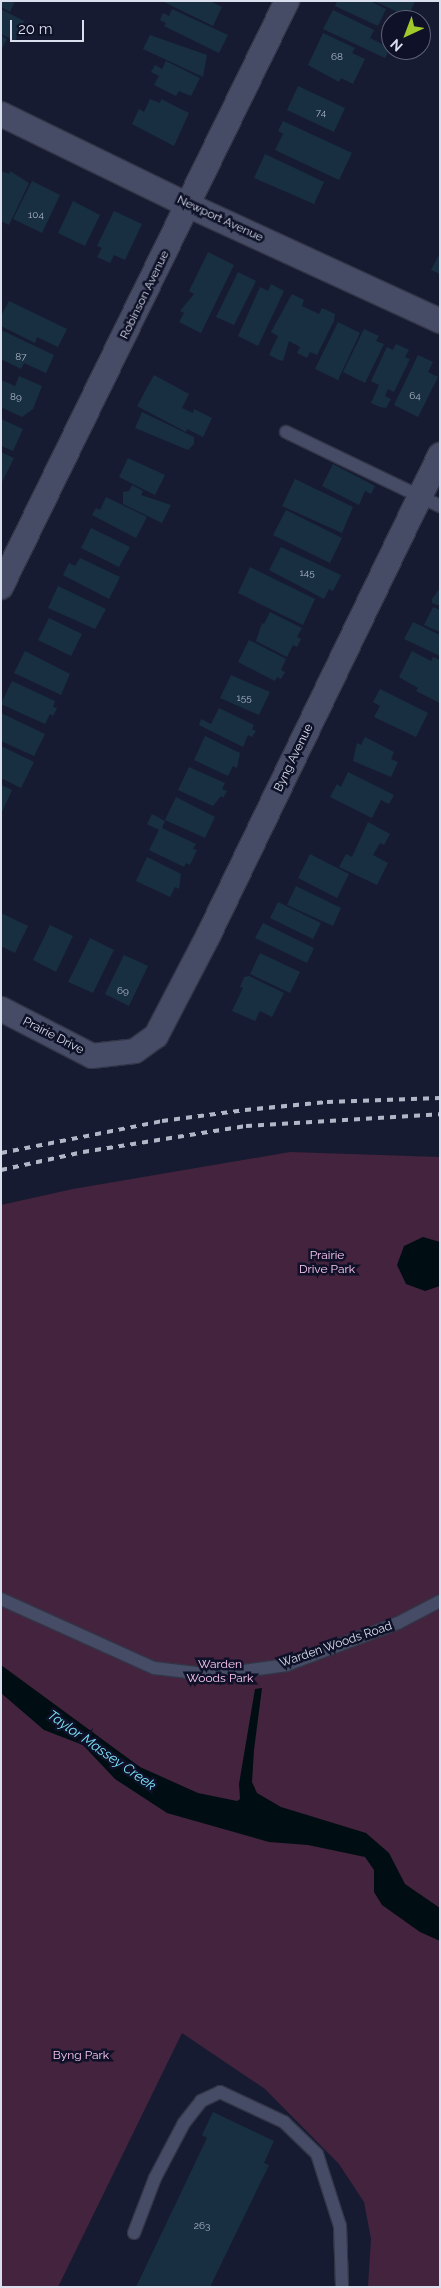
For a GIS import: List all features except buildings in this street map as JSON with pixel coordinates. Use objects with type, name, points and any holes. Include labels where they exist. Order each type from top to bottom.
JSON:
[{"type":"street","name":"Robinson Avenue","points":[[1,587],[190,206],[287,1]]},
{"type":"street","name":"Newport Avenue","points":[[1,114],[190,206],[440,321]]},
{"type":"street","name":"Byng Avenue","points":[[135,1051],[156,1036],[209,934],[429,501],[440,455]]},
{"type":"street","name":"Prairie Drive","points":[[1,1009],[92,1056],[135,1051]]},
{"type":"lane","points":[[286,432],[429,501]]},
{"type":"lane","name":"Warden Woods Road","points":[[1,1599],[154,1668],[214,1675],[286,1665],[398,1623],[440,1601]]},
{"type":"lane","points":[[134,2233],[155,2178],[184,2123],[201,2101],[220,2092],[284,2122],[317,2154],[340,2226],[342,2287]]},
{"type":"green space","name":"Warden Woods Park","points":[[290,1152],[440,1157],[440,2287],[368,2287],[371,2239],[364,2202],[339,2164],[265,2089],[182,2033],[58,2287],[1,2287],[1,1205],[73,1189]]},
{"type":"water","points":[[423,1237],[440,1242],[440,1286],[425,1291],[406,1284],[397,1265],[404,1246]]},
{"type":"water","name":"Taylor Massey Creek","points":[[1,1665],[140,1767],[198,1793],[237,1801],[240,1799],[239,1784],[255,1689],[262,1688],[252,1782],[257,1793],[281,1807],[366,1833],[389,1853],[405,1884],[440,1908],[440,1941],[420,1932],[382,1905],[374,1892],[374,1870],[365,1857],[308,1845],[269,1842],[167,1813],[115,1779],[83,1745],[44,1730],[1,1693]]},
{"type":"railway","points":[[1,1153],[162,1121],[245,1110],[327,1102],[440,1098]]},
{"type":"railway","points":[[1,1170],[83,1152],[246,1126],[440,1114]]},
{"type":"park label","name":"Prairie Drive Park","points":[[327,1263]]},
{"type":"park label","name":"Byng Park","points":[[81,2056]]}]
